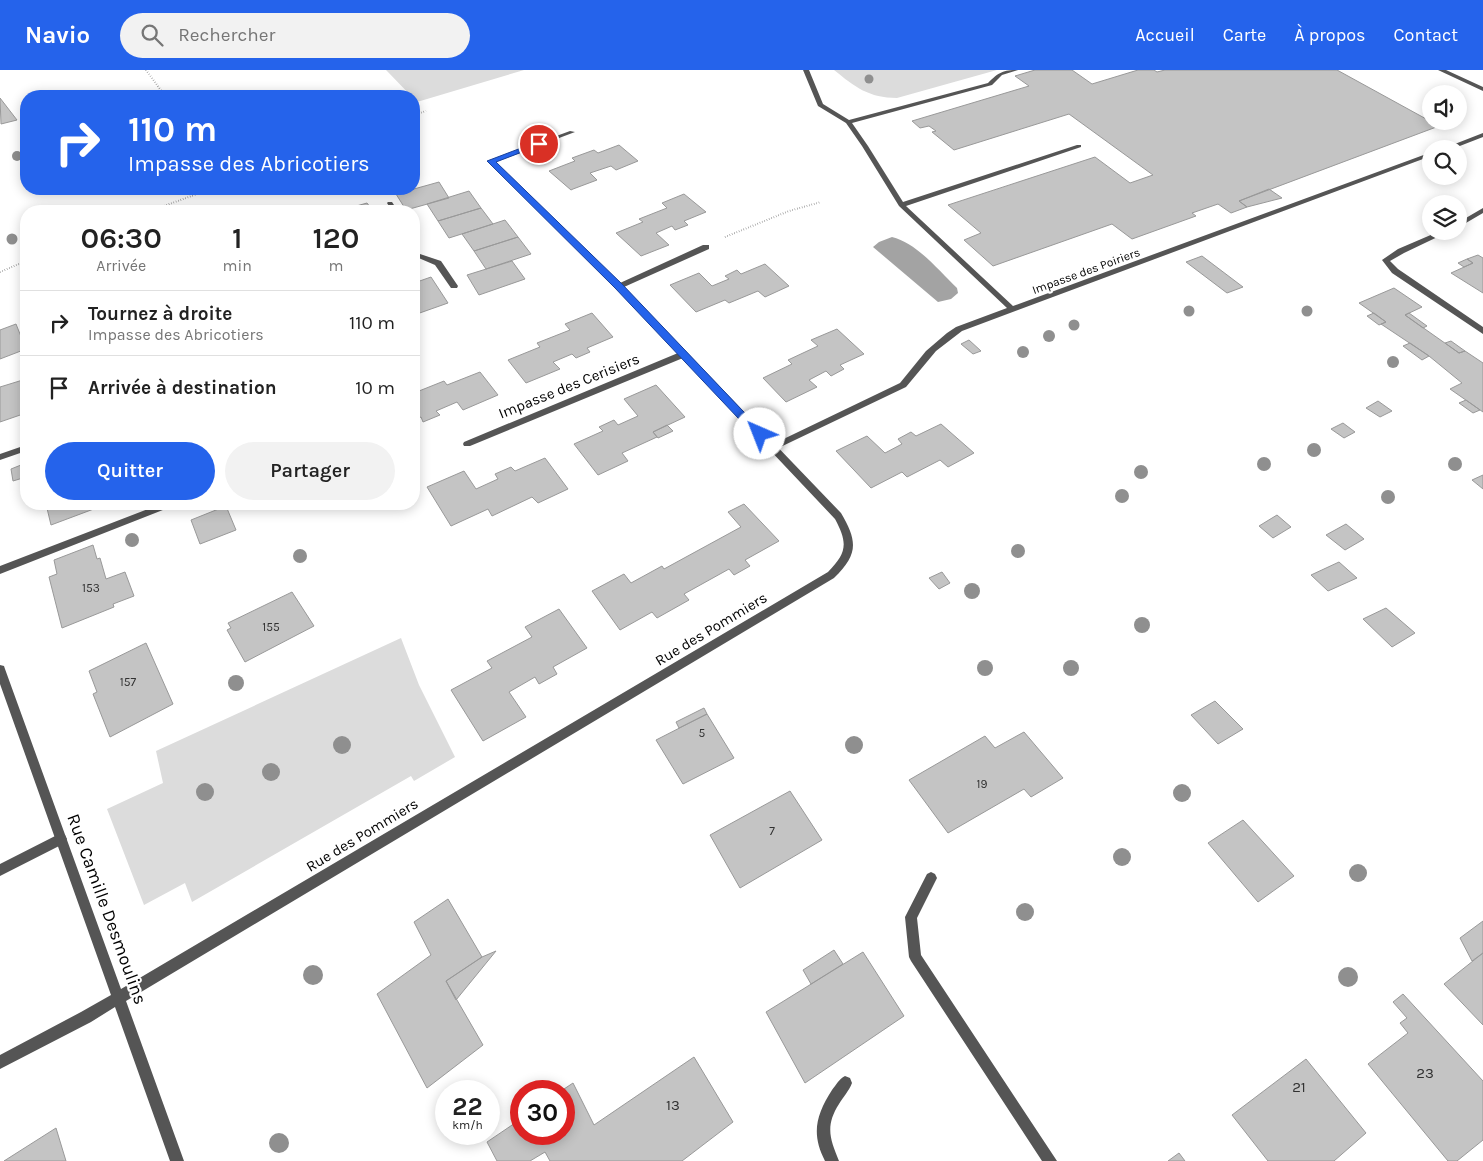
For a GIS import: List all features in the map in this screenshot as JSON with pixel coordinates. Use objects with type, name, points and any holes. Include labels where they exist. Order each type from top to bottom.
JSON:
[{"type":"street","points":[[806,70],[820,105],[848,122],[901,205],[1013,310]]},
{"type":"street","points":[[848,122],[990,84],[1000,74],[1015,70]]},
{"type":"street","points":[[1441,70],[1483,89]]},
{"type":"street","name":"Rue des Pommiers","points":[[0,1062],[86,1017],[831,575],[845,562],[850,548],[847,532],[838,516],[618,286],[491,161],[572,132]]},
{"type":"street","points":[[1467,140],[1483,134]]},
{"type":"street","points":[[901,205],[1079,146]]},
{"type":"street","name":"Impasse des Poiriers","points":[[772,448],[903,385],[913,376],[925,357],[942,340],[959,329],[1422,157]]},
{"type":"street","points":[[1467,220],[1483,210]]},
{"type":"street","points":[[1426,240],[1386,260],[1395,271],[1483,331]]},
{"type":"street","points":[[618,286],[706,247]]},
{"type":"street","points":[[420,256],[438,263],[454,286]]},
{"type":"street","name":"Impasse des Cerisiers","points":[[467,444],[682,354]]},
{"type":"street","points":[[0,457],[20,450]]},
{"type":"street","points":[[0,570],[155,510]]},
{"type":"street","name":"Rue Camille Desmoulins","points":[[0,669],[177,1161]]},
{"type":"street","points":[[0,870],[61,839]]},
{"type":"street","points":[[931,878],[912,917],[915,957],[1050,1161]]},
{"type":"street","points":[[832,1161],[823,1137],[823,1120],[830,1105],[845,1083]]},
{"type":"path","points":[[146,70],[161,90]]},
{"type":"path","points":[[420,113],[426,111]]},
{"type":"path","points":[[167,205],[194,195]]},
{"type":"path","points":[[706,247],[789,211],[821,202]]},
{"type":"path","points":[[0,272],[20,264]]},
{"type":"shaded area","points":[[386,70],[524,70],[420,101],[420,90],[405,90]]},
{"type":"shaded area","points":[[834,70],[997,70],[897,98],[870,94],[849,82]]},
{"type":"shaded area","points":[[892,237],[919,251],[957,288],[958,293],[951,299],[938,302],[873,247],[879,242]]},
{"type":"shaded area","points":[[401,638],[419,685],[455,757],[414,781],[411,776],[192,902],[185,883],[144,905],[107,809],[163,783],[156,751]]},
{"type":"building","points":[[1035,70],[1072,70],[1092,84],[1138,70],[1154,70],[1157,72],[1165,70],[1337,70],[1422,117],[1422,130],[1428,130],[1239,201],[1247,207],[1231,213],[1218,204],[1192,213],[1196,216],[1132,239],[1112,224],[993,266],[964,240],[981,233],[948,205],[1095,157],[1130,183],[1153,175],[1069,114],[954,150],[932,132],[936,131],[929,126],[920,128],[912,121],[1029,86],[1015,76]]},
{"type":"building","points":[[0,98],[17,120],[1,124]]},
{"type":"building","points":[[619,145],[638,161],[616,170],[611,166],[590,173],[597,180],[571,190],[549,171],[575,161],[572,158],[594,150],[598,153]]},
{"type":"building","points":[[439,182],[449,198],[420,206],[403,205],[397,195],[420,195],[420,187]]},
{"type":"building","points":[[1269,189],[1282,198],[1247,207],[1239,201]]},
{"type":"building","points":[[469,191],[481,208],[438,221],[427,204]]},
{"type":"building","points":[[684,194],[706,212],[684,221],[688,225],[675,230],[672,226],[656,233],[669,245],[641,256],[616,233],[643,222],[639,219],[667,208],[662,203]]},
{"type":"building","points":[[481,208],[493,224],[449,238],[438,221]]},
{"type":"building","points":[[505,220],[518,237],[474,251],[462,234]]},
{"type":"building","points":[[518,237],[531,254],[486,269],[474,251]]},
{"type":"building","points":[[1478,255],[1483,258],[1483,293],[1451,273],[1473,263],[1467,259]]},
{"type":"building","points":[[1202,256],[1243,287],[1227,293],[1186,262]]},
{"type":"building","points":[[1467,259],[1473,263],[1464,267],[1458,263]]},
{"type":"building","points":[[512,261],[525,279],[479,295],[467,275]]},
{"type":"building","points":[[765,264],[789,286],[765,297],[758,291],[729,303],[725,300],[696,312],[670,285],[699,273],[712,286],[729,279],[725,276],[737,270],[741,274]]},
{"type":"building","points":[[431,277],[448,303],[420,313],[420,281]]},
{"type":"building","points":[[1394,288],[1422,307],[1405,315],[1459,353],[1465,351],[1483,363],[1483,412],[1450,389],[1462,383],[1429,356],[1381,324],[1386,322],[1359,303]]},
{"type":"building","points":[[592,313],[613,337],[587,348],[590,352],[576,358],[572,354],[553,362],[560,369],[526,383],[508,360],[540,347],[537,343],[570,330],[565,324]]},
{"type":"building","points":[[1374,313],[1386,322],[1379,325],[1367,316]]},
{"type":"building","points":[[1409,313],[1427,326],[1423,328],[1405,315]]},
{"type":"building","points":[[16,324],[20,334],[20,351],[0,359],[0,330]]},
{"type":"building","points":[[837,329],[864,354],[840,365],[844,369],[831,376],[826,371],[809,380],[817,387],[786,402],[763,378],[792,364],[788,360],[818,346],[811,340]]},
{"type":"building","points":[[969,340],[981,351],[973,354],[961,344]]},
{"type":"building","points":[[1451,341],[1465,351],[1459,353],[1445,343]]},
{"type":"building","points":[[1410,343],[1429,356],[1422,360],[1403,346]]},
{"type":"building","points":[[480,372],[498,395],[463,410],[457,402],[436,411],[440,415],[423,422],[420,417],[420,391],[444,381],[447,385]]},
{"type":"building","points":[[20,381],[20,415],[0,422],[0,387]]},
{"type":"building","points":[[656,385],[685,417],[653,432],[657,437],[622,453],[628,461],[598,475],[574,444],[603,431],[599,427],[614,420],[618,425],[638,416],[624,399]]},
{"type":"building","points":[[1466,400],[1480,410],[1473,413],[1459,403]]},
{"type":"building","points":[[1378,401],[1392,411],[1380,417],[1366,408]]},
{"type":"building","points":[[1343,423],[1355,432],[1344,438],[1331,429]]},
{"type":"building","points":[[941,424],[974,453],[948,467],[940,460],[907,477],[902,472],[871,488],[836,451],[867,436],[885,453],[902,444],[898,439],[911,432],[916,436]]},
{"type":"building","points":[[667,425],[673,431],[658,438],[653,432]]},
{"type":"building","points":[[545,458],[568,489],[538,503],[532,497],[492,516],[488,509],[451,526],[427,487],[464,471],[476,489],[498,479],[495,474],[511,467],[515,471]]},
{"type":"building","points":[[20,465],[20,479],[13,481],[11,469]]},
{"type":"building","points":[[1483,475],[1483,489],[1472,480]]},
{"type":"building","points":[[744,504],[779,541],[745,560],[750,566],[734,575],[729,569],[684,594],[689,600],[657,618],[652,612],[620,630],[592,591],[624,574],[631,583],[662,566],[664,569],[741,527],[728,512]]},
{"type":"building","points":[[47,510],[91,510],[51,525]]},
{"type":"building","points":[[216,510],[228,510],[236,530],[200,544],[191,520]]},
{"type":"building","points":[[1277,515],[1291,527],[1273,538],[1259,526]]},
{"type":"building","points":[[1346,524],[1364,539],[1345,550],[1326,535]]},
{"type":"building","points":[[93,545],[97,559],[100,558],[106,579],[125,572],[134,596],[113,604],[114,607],[62,628],[49,577],[57,574],[54,560]]},
{"type":"building","points":[[1339,562],[1357,578],[1328,591],[1311,575]]},
{"type":"building","points":[[942,572],[950,583],[939,589],[929,578]]},
{"type":"building","points":[[292,592],[314,626],[245,662],[227,630],[231,628],[228,623]]},
{"type":"building","points":[[1386,608],[1415,633],[1392,647],[1363,619]]},
{"type":"building","points":[[559,609],[587,648],[553,667],[557,674],[539,684],[535,677],[509,692],[526,717],[483,741],[451,690],[492,668],[487,661],[532,637],[525,627]]},
{"type":"building","points":[[146,643],[173,704],[110,737],[93,694],[97,692],[89,671]]},
{"type":"building","points":[[1215,701],[1243,729],[1218,744],[1191,715]]},
{"type":"building","points":[[704,708],[707,714],[679,728],[676,722]]},
{"type":"building","points":[[707,714],[734,758],[683,784],[656,740]]},
{"type":"building","points":[[1024,732],[1063,778],[1031,797],[1024,789],[948,833],[909,780],[985,736],[995,748]]},
{"type":"building","points":[[790,791],[822,840],[740,888],[710,835]]},
{"type":"building","points":[[1243,820],[1294,876],[1258,902],[1208,843]]},
{"type":"building","points":[[448,899],[482,957],[446,981],[483,1045],[427,1088],[377,994],[431,955],[414,922]]},
{"type":"building","points":[[1483,921],[1483,953],[1472,961],[1460,938]]},
{"type":"building","points":[[834,950],[843,964],[811,984],[803,970]]},
{"type":"building","points":[[496,951],[456,1000],[446,981],[482,957]]},
{"type":"building","points":[[863,952],[904,1016],[805,1083],[766,1012]]},
{"type":"building","points":[[1483,953],[1483,1025],[1444,984]]},
{"type":"building","points":[[1403,994],[1483,1081],[1483,1140],[1457,1161],[1448,1161],[1368,1064],[1408,1033],[1400,1023],[1407,1018],[1393,1002]]},
{"type":"building","points":[[694,1057],[733,1122],[682,1161],[550,1161],[545,1152],[530,1161],[497,1161],[489,1145],[500,1145],[500,1133],[510,1126],[510,1145],[575,1145],[575,1087],[594,1125]]},
{"type":"building","points":[[1306,1059],[1366,1133],[1334,1161],[1268,1161],[1232,1115]]},
{"type":"building","points":[[56,1128],[66,1161],[4,1161]]},
{"type":"building","points":[[1179,1153],[1185,1161],[1168,1161]]},
{"type":"route","points":[[539,144],[491,161],[618,286],[760,434]]}]
